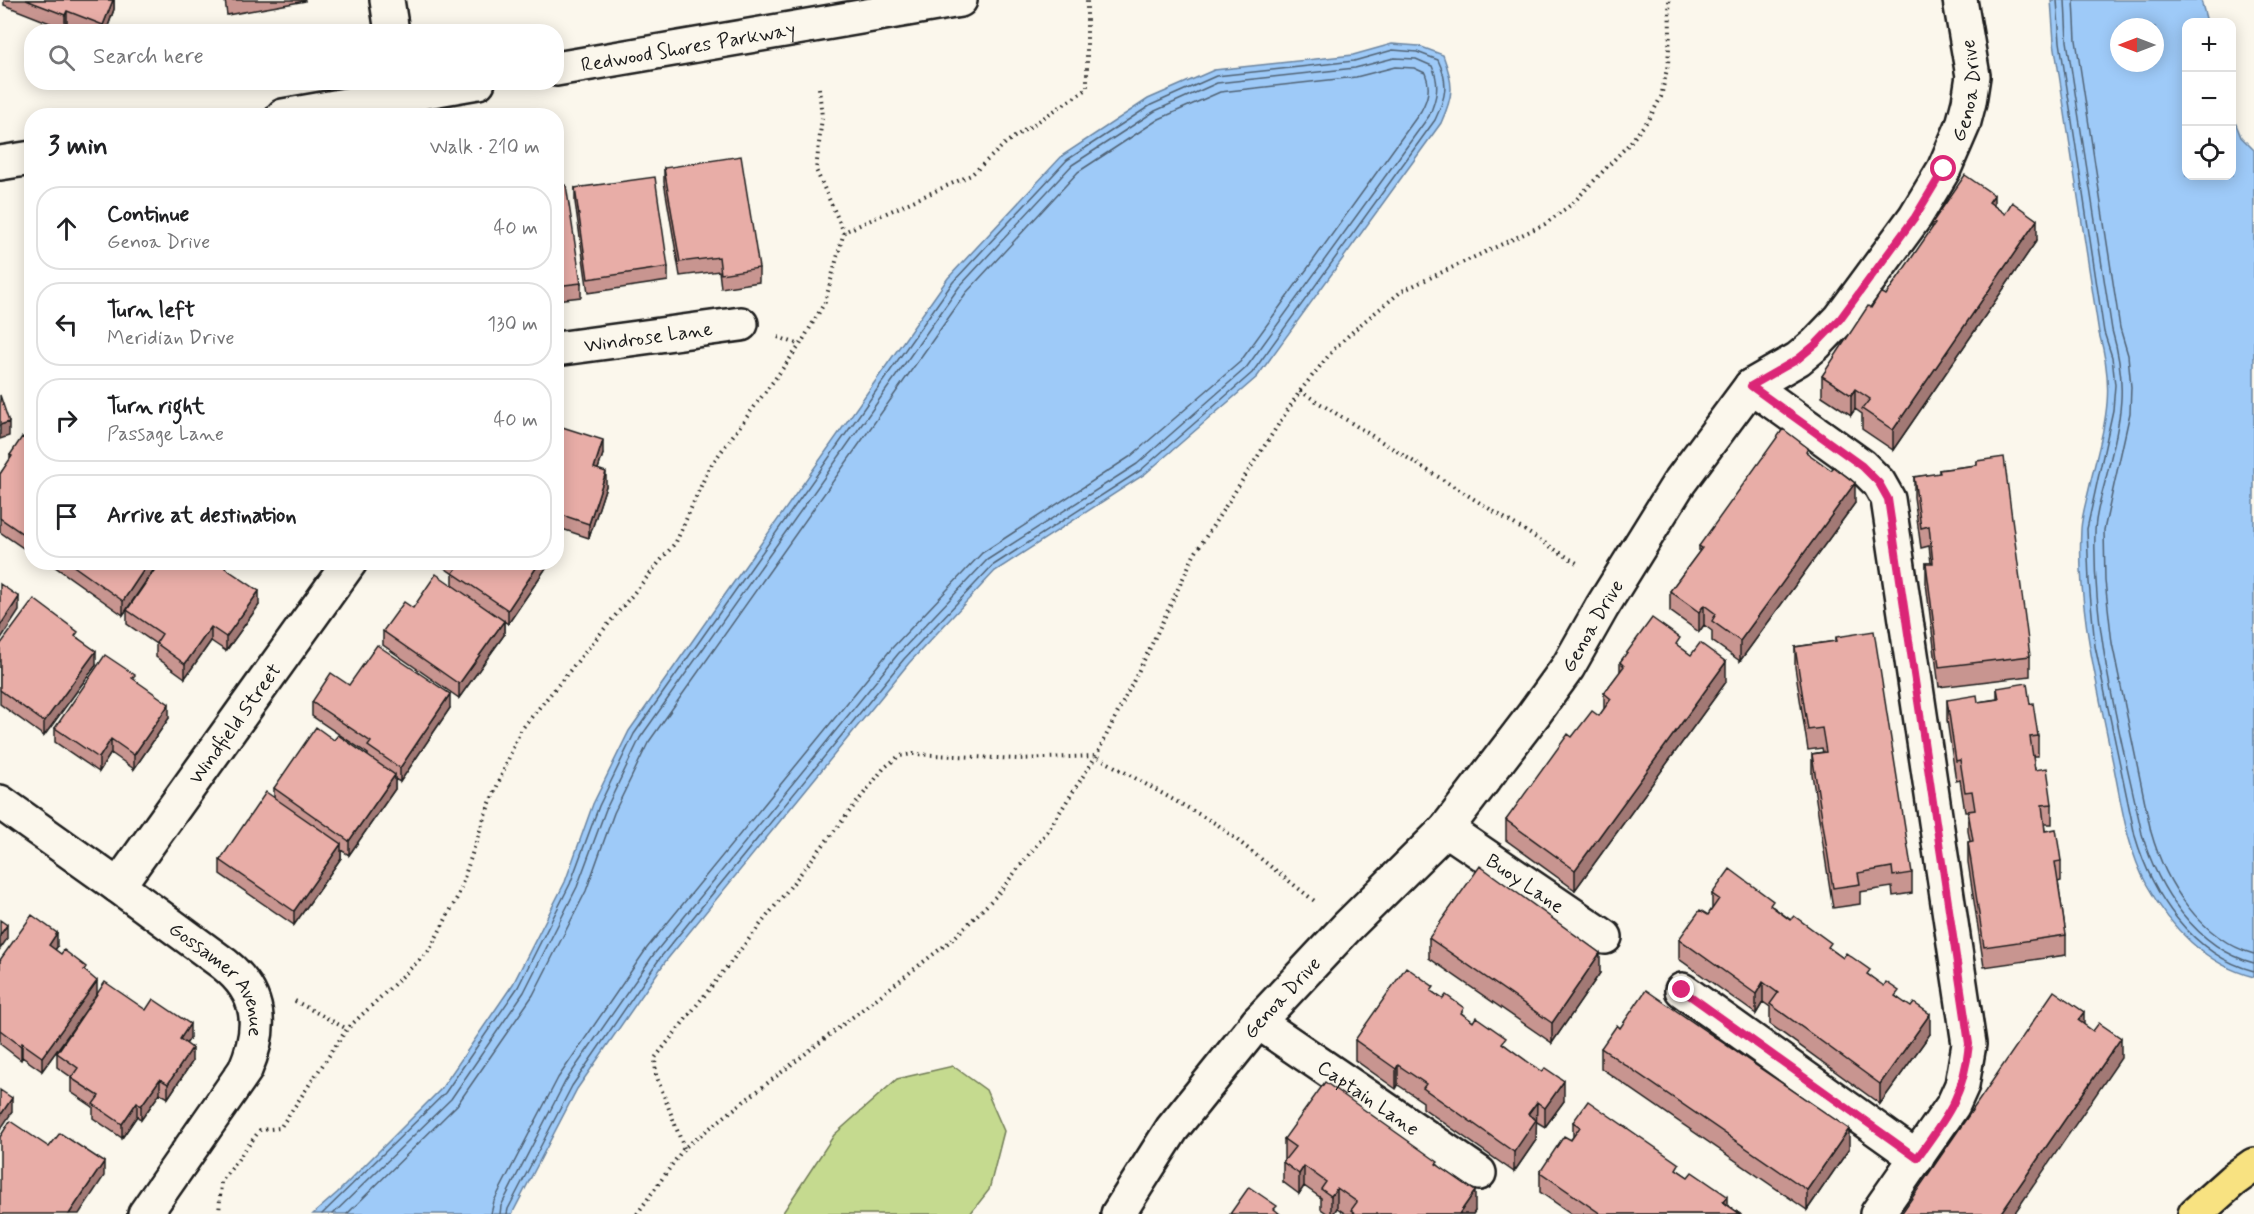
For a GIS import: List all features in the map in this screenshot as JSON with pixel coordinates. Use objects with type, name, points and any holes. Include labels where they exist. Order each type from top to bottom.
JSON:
[{"type":"main road","points":[[2195,1214],[2232,1180],[2254,1165]]},
{"type":"street","points":[[387,0],[391,24]]},
{"type":"street","name":"Redwood Shores Parkway","points":[[564,68],[960,0]]},
{"type":"street","name":"Genoa Drive","points":[[1118,1214],[1172,1129],[1258,1022],[1347,927],[1446,829],[1534,714],[1568,667],[1602,607],[1679,483],[1751,386],[1798,359],[1816,344],[1840,319],[1915,217],[1944,169],[1963,124],[1973,76],[1960,0]]},
{"type":"street","points":[[336,108],[440,90]]},
{"type":"street","points":[[0,163],[24,159]]},
{"type":"street","name":"Windrose Lane","points":[[564,348],[741,324]]},
{"type":"street","points":[[1751,386],[1862,466],[1879,483],[1888,499],[1969,1044],[1962,1085],[1953,1105],[1877,1214]]},
{"type":"street","name":"Windfield Street","points":[[118,886],[334,570]]},
{"type":"street","name":"Gossamer Avenue","points":[[0,802],[239,976],[253,999],[257,1024],[254,1049],[245,1070],[145,1214]]},
{"type":"street","name":"Buoy Lane","points":[[1446,829],[1605,937]]},
{"type":"street","points":[[1682,990],[1917,1158]]},
{"type":"street","name":"Captain Lane","points":[[1258,1022],[1479,1173]]},
{"type":"path","points":[[844,232],[971,175],[1007,142],[1087,89],[1087,0]]},
{"type":"path","points":[[636,1214],[684,1148],[953,939],[997,895],[1047,832],[1096,756],[1194,555],[1300,392],[1334,349],[1402,291],[1545,224],[1572,204],[1650,118],[1661,97],[1668,64],[1669,0]]},
{"type":"path","points":[[219,1214],[221,1182],[260,1130],[280,1128],[347,1029],[429,951],[458,896],[485,815],[520,731],[676,542],[710,468],[800,345],[825,302],[844,232],[816,170],[822,117],[819,88]]},
{"type":"path","points":[[1300,392],[1615,587]]},
{"type":"path","points":[[684,1148],[656,1075],[655,1058],[884,768],[899,756],[913,754],[1018,759],[1096,756],[1218,825],[1347,927]]},
{"type":"green space","points":[[953,1066],[986,1090],[1004,1131],[989,1190],[970,1214],[782,1214],[834,1135],[897,1079]]},
{"type":"water","points":[[2051,0],[2201,0],[2206,18],[2182,18],[2182,180],[2236,180],[2236,124],[2241,137],[2254,150],[2254,977],[2205,954],[2178,929],[2156,901],[2134,855],[2121,807],[2089,644],[2082,587],[2081,529],[2107,407],[2107,373],[2054,42]]},
{"type":"water","points":[[1392,44],[1419,46],[1443,55],[1451,89],[1441,123],[1257,377],[1145,474],[995,571],[909,663],[665,962],[577,1089],[512,1214],[313,1214],[441,1089],[513,984],[565,882],[593,804],[629,731],[948,278],[1063,155],[1148,99],[1214,70],[1353,55]]},
{"type":"building","points":[[26,0],[113,0],[103,24],[67,11],[65,15]]},
{"type":"building","points":[[741,156],[759,268],[721,274],[719,257],[680,262],[664,168]]},
{"type":"building","points":[[1965,175],[1994,195],[1989,202],[2005,214],[2012,202],[2037,220],[1893,430],[1862,409],[1870,399],[1855,389],[1851,395],[1822,376],[1868,306],[1871,308],[1881,292],[1886,295],[1935,224],[1932,223]]},
{"type":"building","points":[[655,177],[668,267],[588,279],[575,188]]},
{"type":"building","points":[[564,185],[566,185],[581,283],[564,285]]},
{"type":"building","points":[[0,395],[9,422],[0,425]]},
{"type":"building","points":[[564,428],[603,440],[594,468],[606,472],[589,524],[564,516]]},
{"type":"building","points":[[1783,429],[1808,448],[1806,452],[1831,470],[1834,467],[1855,483],[1740,641],[1712,621],[1716,614],[1704,605],[1699,612],[1670,591],[1702,548],[1699,546]]},
{"type":"building","points":[[22,437],[24,438],[24,534],[0,518],[0,474],[12,456],[10,455]]},
{"type":"building","points":[[2004,457],[2030,656],[1939,667],[1926,563],[1933,563],[1929,526],[1921,528],[1914,477],[1940,473],[1939,470],[1977,465],[1977,461]]},
{"type":"building","points":[[79,570],[144,570],[123,601]]},
{"type":"building","points":[[154,570],[228,570],[259,591],[226,637],[211,627],[185,664],[156,643],[162,634],[127,610]]},
{"type":"building","points":[[455,570],[535,570],[508,610],[453,573]]},
{"type":"building","points":[[436,574],[504,621],[459,684],[383,631],[404,602],[413,608]]},
{"type":"building","points":[[0,584],[19,597],[0,626]]},
{"type":"building","points":[[34,599],[78,632],[75,636],[96,651],[44,722],[0,690],[0,645]]},
{"type":"building","points":[[1652,618],[1680,638],[1676,644],[1691,655],[1700,643],[1726,662],[1575,870],[1506,820],[1568,734],[1572,737],[1592,711],[1599,716],[1611,699],[1604,693],[1624,666],[1620,662]]},
{"type":"building","points":[[1874,631],[1912,873],[1893,876],[1892,867],[1858,873],[1860,884],[1833,888],[1812,754],[1826,752],[1822,728],[1808,730],[1795,647],[1837,641],[1836,637]]},
{"type":"building","points":[[377,645],[450,694],[400,768],[368,746],[371,742],[312,702],[331,673],[349,685]]},
{"type":"building","points":[[105,655],[135,675],[132,678],[169,704],[134,755],[111,739],[99,758],[55,728]]},
{"type":"building","points":[[2027,683],[2030,704],[2033,703],[2038,736],[2030,737],[2035,770],[2047,768],[2052,804],[2042,805],[2045,831],[2056,829],[2061,861],[2055,862],[2066,935],[1984,947],[1968,842],[1973,841],[1968,811],[1975,810],[1972,791],[1965,792],[1960,760],[1956,761],[1947,700],[1977,695],[1978,702],[1999,699],[1997,688]]},
{"type":"building","points":[[316,727],[334,740],[338,735],[395,775],[349,841],[274,788]]},
{"type":"building","points":[[266,792],[341,844],[294,911],[220,860]]},
{"type":"building","points":[[1480,866],[1600,953],[1552,1023],[1429,938]]},
{"type":"building","points":[[1730,869],[1773,901],[1770,905],[1790,920],[1794,916],[1831,943],[1828,947],[1843,958],[1846,953],[1870,970],[1867,974],[1884,986],[1886,982],[1899,991],[1895,996],[1911,1007],[1914,1003],[1930,1014],[1880,1084],[1770,1004],[1778,993],[1763,982],[1756,994],[1679,939],[1700,910],[1708,915],[1719,899],[1712,894]]},
{"type":"building","points":[[32,915],[57,933],[49,945],[61,954],[64,950],[86,967],[84,970],[97,981],[42,1057],[22,1043],[21,1046],[0,1030],[0,960]]},
{"type":"building","points":[[0,920],[7,925],[0,935]]},
{"type":"building","points":[[1406,967],[1434,987],[1431,991],[1443,999],[1446,995],[1464,1008],[1461,1013],[1473,1022],[1476,1017],[1506,1038],[1502,1043],[1542,1072],[1545,1068],[1564,1081],[1545,1108],[1537,1102],[1528,1114],[1536,1120],[1514,1152],[1423,1088],[1426,1084],[1398,1065],[1396,1069],[1355,1040]]},
{"type":"building","points":[[105,982],[146,1010],[153,999],[190,1024],[180,1039],[192,1048],[168,1084],[160,1079],[141,1106],[137,1102],[122,1124],[93,1104],[99,1096],[71,1078],[78,1068],[57,1053]]},
{"type":"building","points":[[1646,990],[1849,1129],[1807,1190],[1601,1048],[1617,1025],[1620,1028]]},
{"type":"building","points":[[2054,991],[2084,1012],[2078,1020],[2093,1031],[2099,1023],[2121,1038],[2000,1214],[1901,1214]]},
{"type":"building","points":[[1325,1082],[1475,1191],[1459,1214],[1356,1214],[1351,1210],[1357,1202],[1337,1188],[1331,1196],[1321,1189],[1326,1182],[1304,1166],[1299,1174],[1283,1162],[1295,1147],[1284,1139]]},
{"type":"building","points":[[0,1090],[12,1098],[0,1116]]},
{"type":"building","points":[[1588,1101],[1679,1164],[1676,1169],[1688,1177],[1692,1172],[1727,1196],[1723,1202],[1740,1214],[1601,1214],[1540,1172],[1564,1136],[1571,1140],[1580,1127],[1573,1122]]},
{"type":"building","points":[[10,1121],[49,1147],[60,1133],[104,1162],[69,1214],[0,1214],[0,1137]]},
{"type":"building","points":[[1249,1187],[1277,1206],[1274,1209],[1280,1214],[1230,1214]]},
{"type":"route","points":[[1682,990],[1917,1158],[1941,1125],[1962,1085],[1969,1044],[1888,499],[1879,483],[1862,466],[1751,386],[1798,359],[1840,319],[1915,217],[1944,169]]}]
